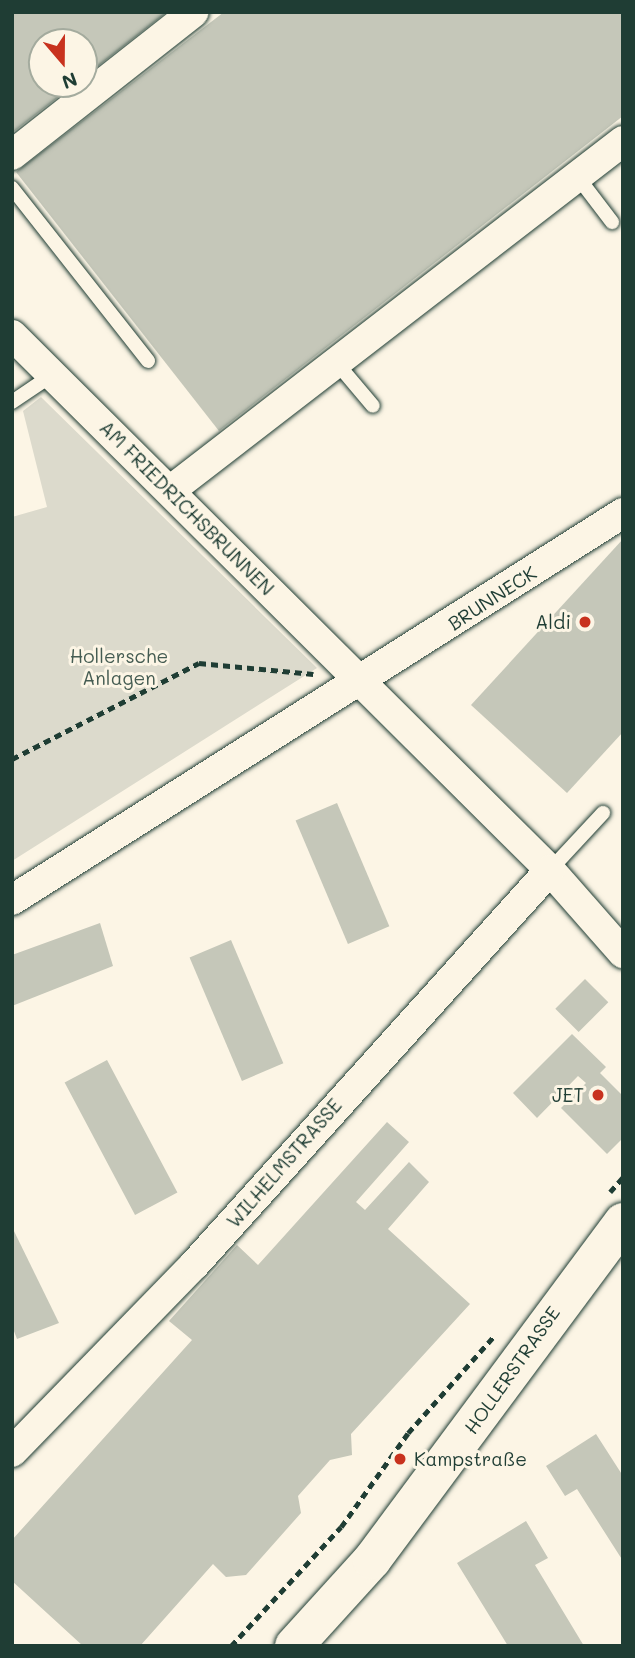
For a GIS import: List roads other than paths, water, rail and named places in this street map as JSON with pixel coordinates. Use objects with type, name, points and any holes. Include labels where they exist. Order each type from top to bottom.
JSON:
[{"type":"main road","name":"HOLLERSTRASSE","points":[[294,1646],[372,1559],[615,1209]]},
{"type":"street","points":[[12,155],[194,12]]},
{"type":"street","points":[[171,490],[623,141]]},
{"type":"street","name":"AM FRIEDRICHSBRUNNEN","points":[[12,335],[171,490],[550,870],[623,953]]},
{"type":"street","name":"BRUNNECK","points":[[362,683],[623,513]]},
{"type":"street","points":[[12,900],[362,683]]},
{"type":"street","name":"WILHELMSTRASSE","points":[[12,1452],[194,1265],[550,870]]},
{"type":"lane","points":[[577,176],[612,222]]},
{"type":"lane","points":[[12,188],[148,361]]},
{"type":"lane","points":[[336,362],[373,406]]},
{"type":"lane","points":[[12,402],[52,375]]},
{"type":"lane","points":[[550,870],[603,813]]},
{"type":"place","name":"Aldi","points":[[585,622]]},
{"type":"place","name":"JET","points":[[598,1095]]},
{"type":"place","name":"Kampstraße","points":[[400,1459]]},
{"type":"park label","name":"Hollersche Anlagen","points":[[119,667]]}]
